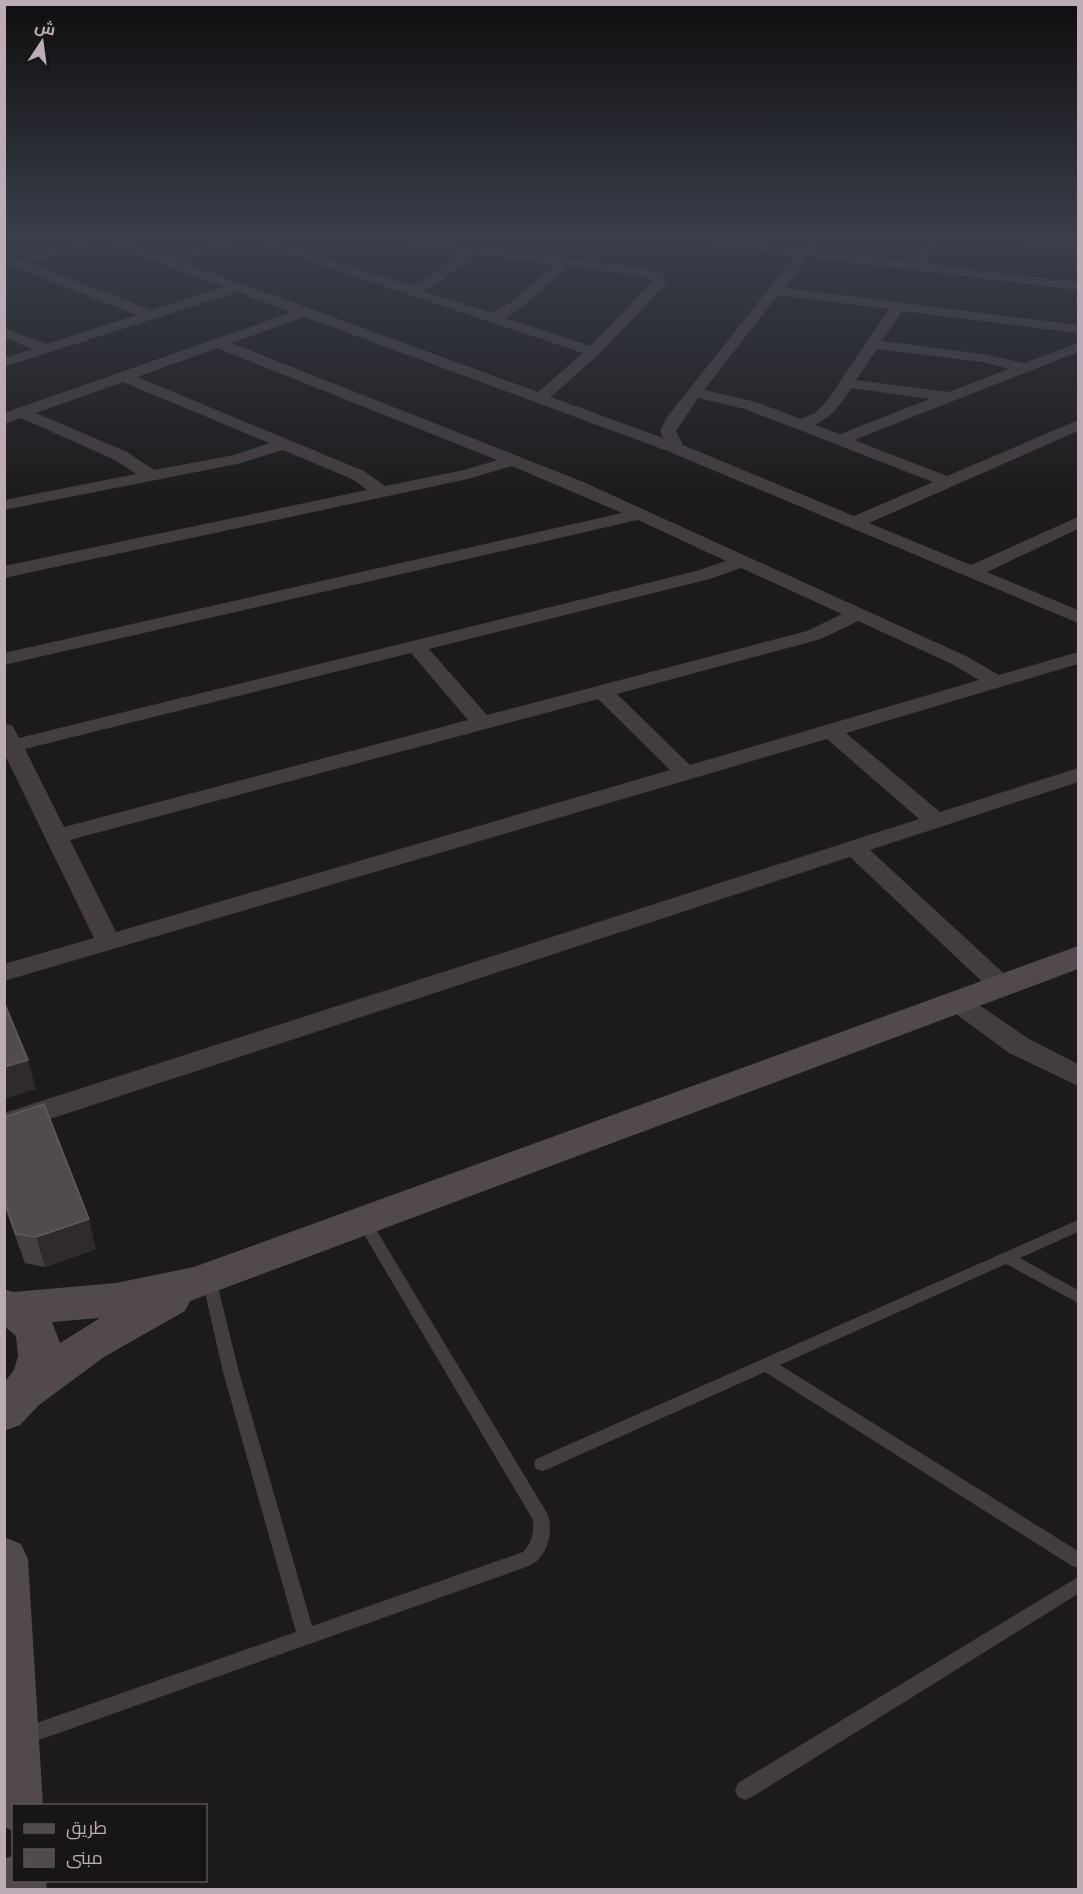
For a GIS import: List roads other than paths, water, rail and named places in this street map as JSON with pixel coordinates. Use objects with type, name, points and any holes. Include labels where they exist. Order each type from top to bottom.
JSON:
[{"type":"street","points":[[4,363],[118,325]]},
{"type":"street","points":[[4,419],[269,325]]},
{"type":"street","points":[[342,325],[676,448],[1078,617]]},
{"type":"street","points":[[516,325],[593,352]]},
{"type":"street","points":[[541,398],[593,352],[618,325]]},
{"type":"street","points":[[676,448],[669,437],[670,426],[750,325]]},
{"type":"street","points":[[802,425],[827,410],[885,325]]},
{"type":"street","points":[[1050,325],[1078,329]]},
{"type":"street","points":[[4,332],[45,349]]},
{"type":"street","points":[[220,344],[513,460],[640,514],[959,660],[997,682]]},
{"type":"street","points":[[873,344],[983,358],[1026,368]]},
{"type":"street","points":[[840,440],[1078,347]]},
{"type":"street","points":[[125,377],[358,475],[381,492]]},
{"type":"street","points":[[847,383],[950,397]]},
{"type":"street","points":[[696,393],[741,401],[947,482]]},
{"type":"street","points":[[22,413],[115,453],[151,476]]},
{"type":"street","points":[[854,523],[1078,425]]},
{"type":"street","points":[[4,505],[250,456],[285,444]]},
{"type":"street","points":[[4,572],[481,471],[513,460]]},
{"type":"street","points":[[4,659],[640,514]]},
{"type":"street","points":[[972,572],[1075,526]]},
{"type":"street","points":[[109,942],[8,738],[416,646],[703,575],[742,561]]},
{"type":"street","points":[[57,836],[814,635],[858,614]]},
{"type":"street","points":[[416,646],[482,723]]},
{"type":"street","points":[[4,973],[1078,658]]},
{"type":"street","points":[[602,691],[686,773]]},
{"type":"street","points":[[831,731],[936,821]]},
{"type":"street","points":[[4,1124],[1078,776]]},
{"type":"street","points":[[854,848],[1002,986]]},
{"type":"street","points":[[9,1308],[116,1300],[203,1281],[1078,957]]},
{"type":"street","points":[[957,1002],[1018,1046],[1078,1076]]},
{"type":"street","points":[[12,1411],[89,1345],[203,1281]]},
{"type":"street","points":[[9,1308],[26,1318],[35,1330],[40,1344],[35,1375],[12,1411]]},
{"type":"street","points":[[4,1559],[17,1804]]},
{"type":"lane","points":[[14,1740],[529,1558],[537,1549],[543,1529],[541,1518],[364,1222]]},
{"type":"lane","points":[[543,1464],[1078,1226]]},
{"type":"lane","points":[[1007,1258],[1078,1297]]},
{"type":"lane","points":[[203,1281],[306,1636]]},
{"type":"lane","points":[[767,1365],[1078,1560]]},
{"type":"lane","points":[[745,1790],[1078,1585]]}]
